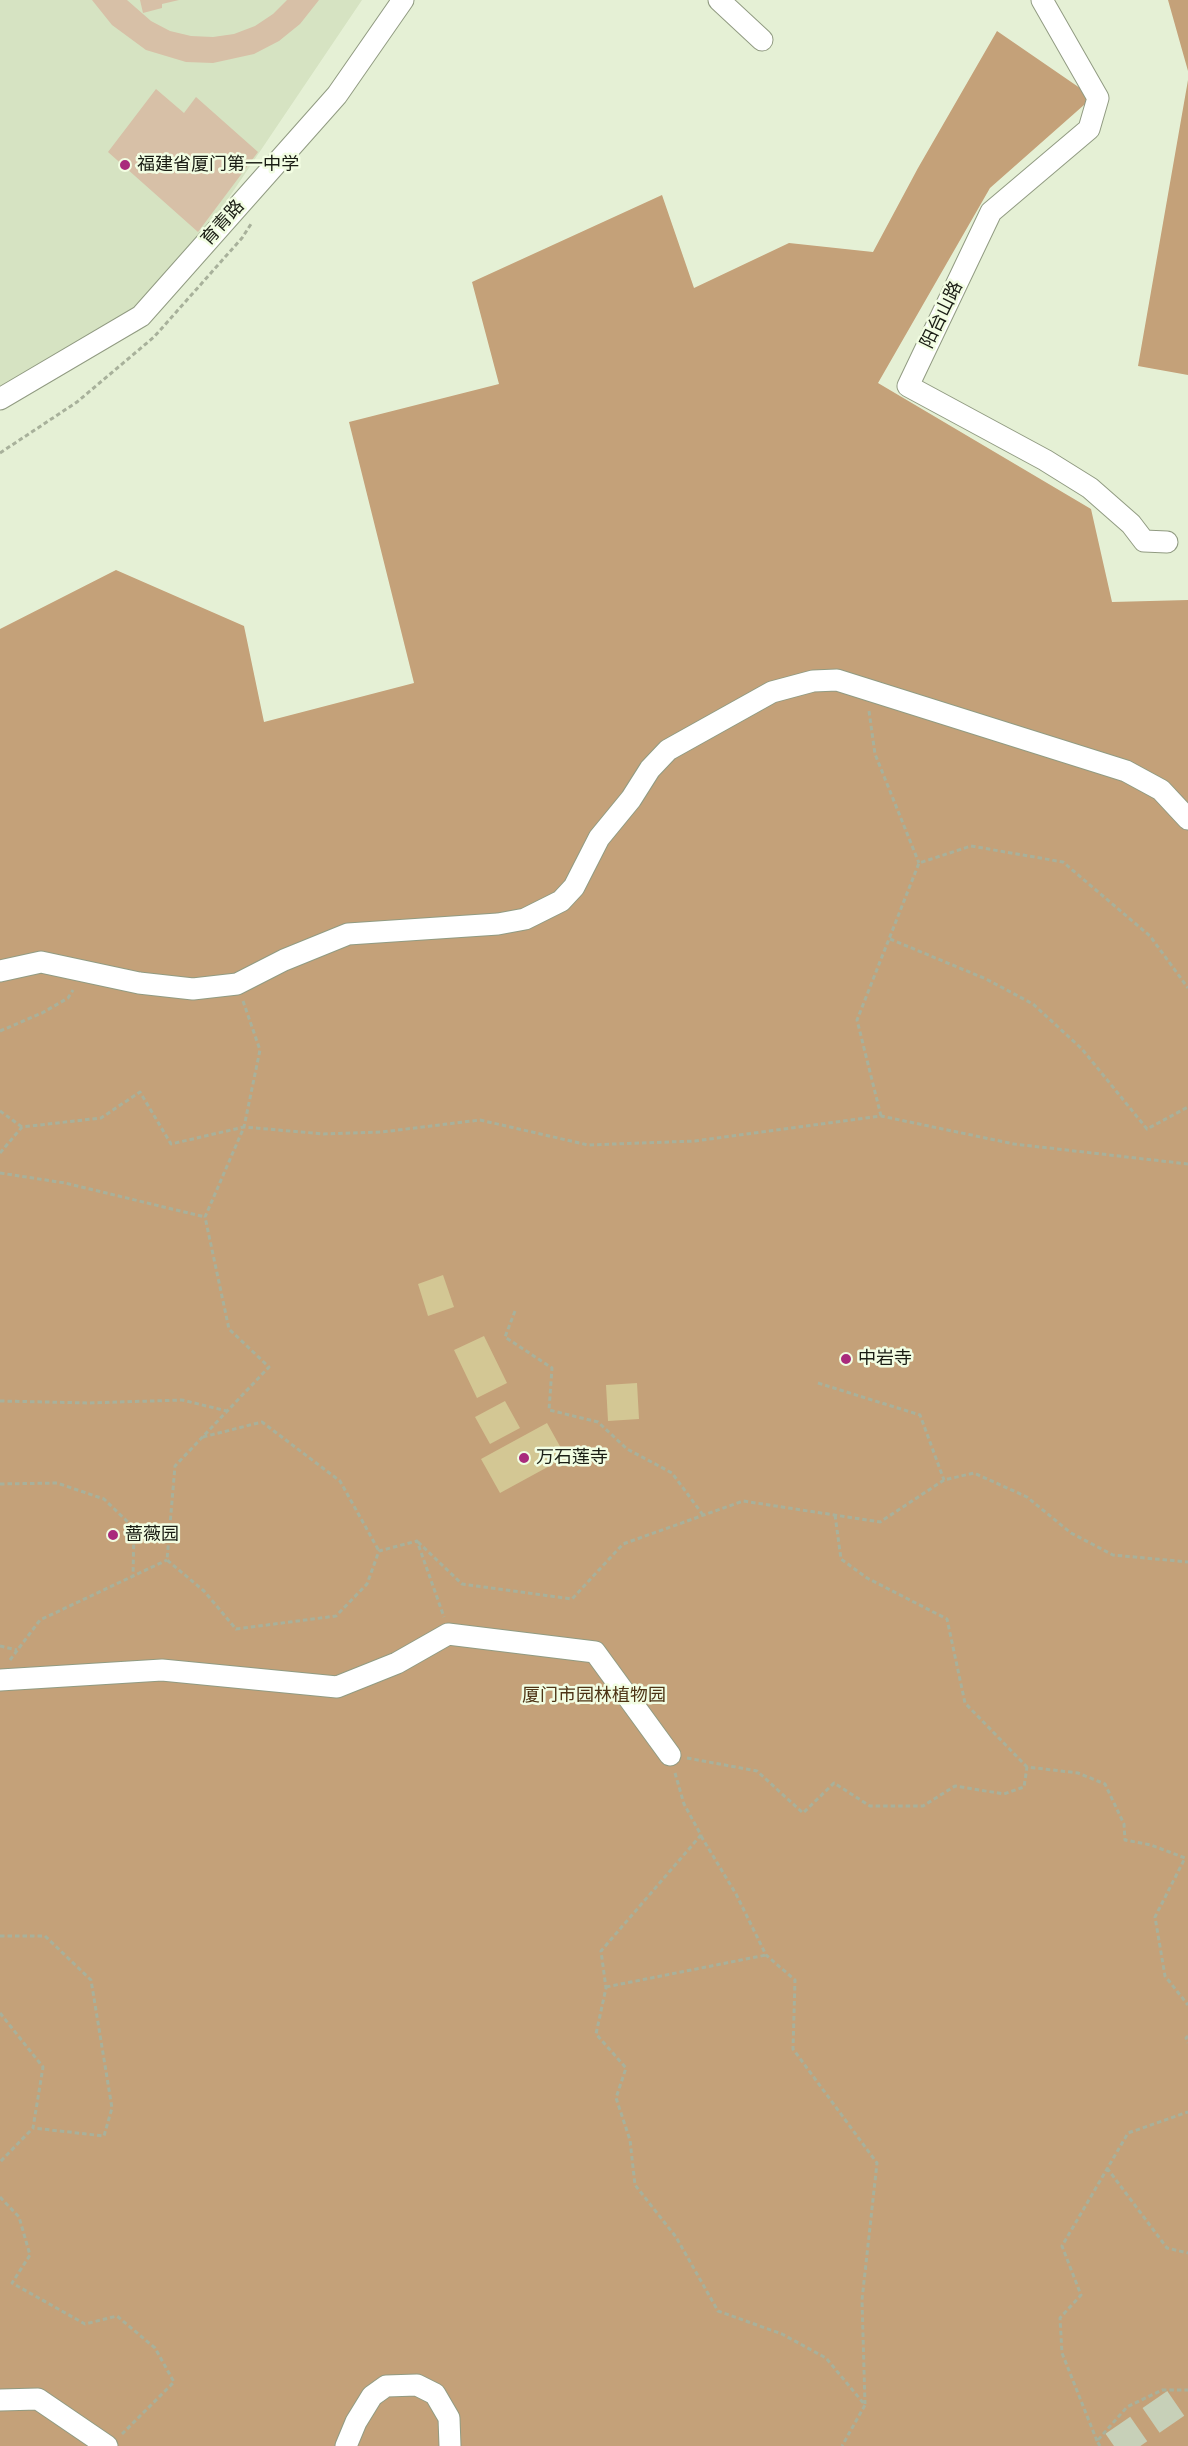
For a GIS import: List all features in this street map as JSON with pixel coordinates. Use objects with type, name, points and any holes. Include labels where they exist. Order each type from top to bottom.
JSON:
[{"type":"street","name":"育青路","points":[[0,399],[141,316],[337,95],[403,0]]},
{"type":"street","points":[[719,0],[762,40]]},
{"type":"street","name":"阳台山路","points":[[1042,0],[1098,98],[1089,129],[991,212],[908,386],[1045,460],[1090,488],[1131,524],[1144,541],[1167,542]]},
{"type":"street","points":[[0,971],[41,962],[139,983],[193,989],[237,984],[284,960],[348,934],[498,924],[525,919],[561,901],[574,887],[599,838],[668,750],[772,692],[813,681],[837,680],[1126,771],[1161,790],[1188,819]]},
{"type":"street","points":[[3,1673],[162,1670],[336,1688],[397,1663],[448,1634],[595,1652],[670,1755]]},
{"type":"street","points":[[346,2446],[356,2422],[372,2396],[386,2386],[417,2385],[435,2394],[449,2418],[450,2446]]},
{"type":"street","points":[[0,2400],[38,2399],[112,2442]]},
{"type":"path","points":[[866,689],[874,754],[919,863],[857,1020],[881,1116]]},
{"type":"path","points":[[919,863],[970,846],[1063,862],[1150,936],[1188,988]]},
{"type":"path","points":[[890,939],[986,979],[1033,1004],[1082,1049],[1147,1129],[1188,1107]]},
{"type":"path","points":[[0,1031],[42,1013],[68,998],[83,971]]},
{"type":"path","points":[[167,1560],[175,1466],[269,1367],[229,1329],[205,1217],[244,1127],[260,1050],[237,984]]},
{"type":"path","points":[[0,1111],[22,1127],[101,1118],[140,1092],[171,1144],[244,1127],[324,1134],[382,1132],[480,1120],[588,1145],[695,1141],[881,1116],[1014,1144],[1188,1164]]},
{"type":"path","points":[[0,1153],[22,1127]]},
{"type":"path","points":[[0,1173],[65,1183],[205,1217]]},
{"type":"path","points":[[515,1311],[505,1337],[552,1368],[549,1410],[598,1422],[627,1449],[672,1473],[703,1515]]},
{"type":"path","points":[[818,1383],[920,1415],[944,1480]]},
{"type":"path","points":[[0,1401],[89,1403],[182,1400],[226,1412]]},
{"type":"path","points":[[167,1560],[204,1591],[236,1629],[336,1616],[367,1584],[379,1551],[339,1481],[262,1422],[202,1437]]},
{"type":"path","points":[[417,1541],[462,1584],[572,1599],[623,1544],[743,1501],[880,1522],[944,1480],[974,1473],[1027,1497],[1071,1533],[1113,1555],[1188,1562]]},
{"type":"path","points":[[0,1484],[57,1483],[104,1499],[134,1528],[133,1576]]},
{"type":"path","points":[[835,1515],[841,1559],[867,1578],[947,1619],[965,1703],[1027,1767],[1078,1773],[1105,1784],[1124,1824],[1125,1840],[1151,1845],[1185,1858],[1155,1917],[1166,1976],[1188,2005]]},
{"type":"path","points":[[379,1551],[417,1541]]},
{"type":"path","points":[[417,1541],[448,1634]]},
{"type":"path","points":[[3,1673],[40,1620],[167,1560]]},
{"type":"path","points":[[0,1646],[17,1650]]},
{"type":"path","points":[[842,2446],[866,2405],[862,2300],[877,2163],[793,2049],[795,1980],[766,1955],[736,1894],[684,1804],[670,1755],[757,1771],[803,1813],[834,1784],[870,1806],[923,1806],[955,1786],[1004,1794],[1014,1791],[1024,1787],[1027,1767]]},
{"type":"path","points":[[701,1835],[601,1951],[606,1988],[596,2034],[626,2068],[616,2098],[630,2140],[635,2185],[676,2237],[717,2311],[782,2334],[826,2358],[866,2405]]},
{"type":"path","points":[[0,1935],[45,1936],[91,1980],[112,2108],[104,2136],[33,2128]]},
{"type":"path","points":[[606,1988],[766,1955]]},
{"type":"path","points":[[0,2013],[43,2067],[33,2128],[0,2162]]},
{"type":"path","points":[[1188,2036],[1186,2038],[1188,2043]]},
{"type":"path","points":[[1100,2446],[1062,2353],[1060,2318],[1081,2295],[1062,2246],[1128,2133],[1188,2112]]},
{"type":"path","points":[[1107,2168],[1167,2247],[1188,2253]]},
{"type":"path","points":[[0,2197],[19,2217],[30,2255],[12,2283],[85,2324],[117,2316],[154,2348],[174,2382],[112,2442]]},
{"type":"path","points":[[1097,2440],[1127,2407],[1162,2390],[1188,2390]]},
{"type":"shaded area","name":"福建省厦门第一中学","points":[[0,0],[362,0],[139,331],[0,397]]},
{"type":"shaded area","points":[[92,0],[127,0],[151,21],[170,31],[191,36],[213,37],[234,34],[255,26],[273,14],[287,0],[319,0],[300,24],[279,41],[254,54],[213,63],[186,62],[146,50],[112,25]]},
{"type":"shaded area","points":[[140,0],[179,0],[162,4],[162,8],[143,13]]},
{"type":"shaded area","points":[[156,89],[184,113],[196,97],[258,152],[198,232],[108,152]]},
{"type":"green space","points":[[1168,0],[1188,0],[1188,71]]},
{"type":"green space","name":"厦门市园林植物园","points":[[997,31],[1093,97],[990,188],[878,383],[1091,509],[1112,602],[1188,600],[1188,2446],[0,2446],[0,629],[116,570],[244,626],[264,722],[414,683],[349,422],[499,384],[472,282],[662,195],[694,288],[789,243],[873,252],[918,168]]},
{"type":"green space","points":[[1188,80],[1188,375],[1138,366]]},
{"type":"building","points":[[443,1275],[454,1307],[428,1316],[418,1284]]},
{"type":"building","points":[[484,1336],[507,1383],[477,1398],[454,1350]]},
{"type":"building","points":[[637,1383],[639,1419],[608,1421],[606,1385]]},
{"type":"building","points":[[505,1401],[520,1428],[490,1444],[475,1417]]},
{"type":"building","name":"万石莲寺","points":[[547,1423],[566,1457],[500,1493],[481,1459]]},
{"type":"tunnel","points":[[1114,2446],[1188,2395]]},
{"type":"place","name":"福建省厦门第一中学","points":[[125,165]]},
{"type":"place","name":"中岩寺","points":[[846,1359]]},
{"type":"place","name":"万石莲寺","points":[[524,1458]]},
{"type":"place","name":"蔷薇园","points":[[113,1535]]}]
